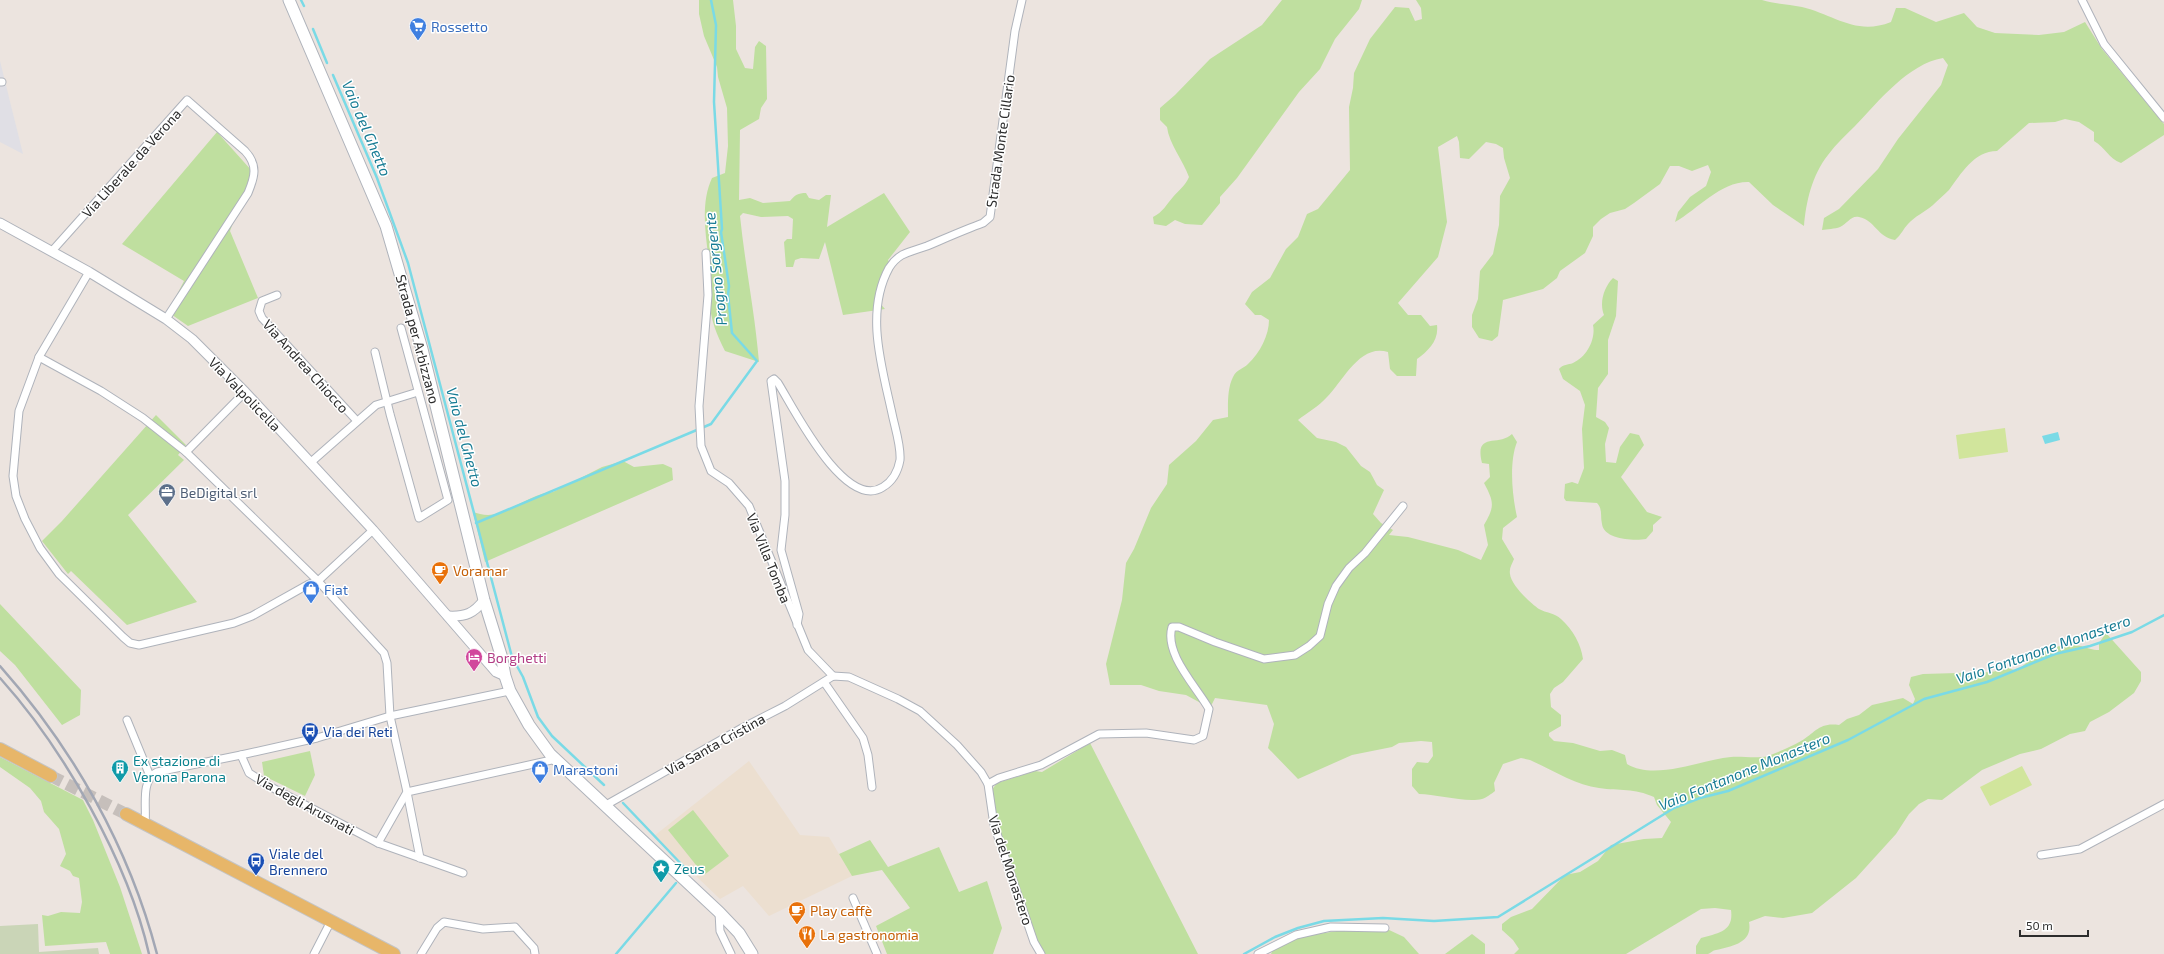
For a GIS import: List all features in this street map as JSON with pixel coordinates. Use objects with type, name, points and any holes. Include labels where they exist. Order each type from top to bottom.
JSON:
[{"type":"main road","name":"Strada per Arbizzano","points":[[289,0],[386,226],[397,258],[422,348],[484,600],[501,655],[505,676],[510,691]]},
{"type":"main road","points":[[510,691],[529,725],[556,759],[719,912],[739,933],[752,954]]},
{"type":"main road","points":[[0,749],[51,776]]},
{"type":"main road","points":[[126,814],[394,954]]},
{"type":"street","name":"Strada Monte Cillario","points":[[797,625],[799,614],[781,550],[785,515],[785,482],[771,381],[774,379],[778,382],[824,458],[847,481],[856,487],[868,490],[880,489],[888,484],[895,476],[900,459],[878,344],[877,299],[889,267],[902,256],[983,222],[990,217],[1015,31],[1022,0]]},
{"type":"street","points":[[2082,0],[2104,44],[2164,118]]},
{"type":"street","name":"Via Liberale da Verona","points":[[52,251],[187,100],[251,158],[255,168],[254,180],[248,193],[166,319]]},
{"type":"street","name":"Via Valpolicella","points":[[0,222],[89,272],[166,319],[192,339],[245,392],[373,530],[496,672],[505,676]]},
{"type":"street","name":"Via Villa Tomba","points":[[706,254],[708,295],[699,406],[702,446],[711,471],[730,484],[749,506],[808,650],[836,676]]},
{"type":"street","points":[[89,272],[39,357],[19,411],[12,476],[16,496],[25,519],[40,548],[59,574],[130,643],[139,645],[150,643],[234,623],[252,616],[309,584],[318,581],[373,530]]},
{"type":"street","name":"Via Andrea Chiocco","points":[[277,295],[262,301],[259,311],[262,318],[357,421]]},
{"type":"street","points":[[375,352],[419,518],[448,500],[401,328]]},
{"type":"street","points":[[39,357],[102,391],[143,418],[186,452],[318,581],[384,653],[387,663],[390,716],[420,858]]},
{"type":"street","points":[[186,452],[245,392]]},
{"type":"street","name":"Via Andrea Chiocco","points":[[310,462],[376,404],[418,392]]},
{"type":"street","points":[[988,784],[999,778],[1041,765],[1099,734],[1146,733],[1194,740],[1203,736],[1209,709],[1187,676],[1172,649],[1169,637],[1172,627],[1179,627],[1222,645],[1264,659],[1295,654],[1309,646],[1320,636],[1328,604],[1336,586],[1349,568],[1366,553],[1403,506]]},
{"type":"street","points":[[448,616],[461,617],[471,614],[484,600]]},
{"type":"street","name":"Via del Monastero","points":[[836,676],[849,677],[892,696],[920,712],[971,760],[988,784],[994,825],[1034,942],[1041,954]]},
{"type":"street","name":"Via Santa Cristina","points":[[606,805],[742,728],[785,706],[836,676]]},
{"type":"street","points":[[824,682],[863,738],[868,755],[872,787]]},
{"type":"street","points":[[145,824],[147,782],[150,776],[157,772],[317,738],[390,716],[510,691]]},
{"type":"street","points":[[127,720],[150,776]]},
{"type":"street","name":"Via degli Arusnati","points":[[241,755],[249,773],[257,780],[378,843],[463,873]]},
{"type":"street","points":[[378,843],[407,792],[556,759]]},
{"type":"street","points":[[2041,855],[2080,849],[2164,804]]},
{"type":"street","points":[[853,898],[877,954]]},
{"type":"street","points":[[719,912],[720,931],[731,954]]},
{"type":"street","points":[[314,954],[331,921]]},
{"type":"street","points":[[421,954],[437,928],[444,922],[483,929],[516,927],[534,948],[536,954]]},
{"type":"street","points":[[1258,954],[1296,935],[1331,927],[1385,928]]},
{"type":"shaded area","points":[[0,61],[23,154],[0,142]]},
{"type":"shaded area","points":[[749,761],[800,835],[829,837],[852,876],[769,916],[743,886],[720,899],[654,836]]},
{"type":"green space","points":[[699,0],[733,0],[736,26],[736,49],[745,68],[753,69],[755,47],[759,41],[766,46],[767,99],[761,108],[759,119],[740,130],[739,200],[750,198],[763,203],[790,201],[793,197],[801,193],[806,193],[809,198],[819,200],[826,195],[831,195],[827,227],[884,193],[910,232],[888,260],[893,270],[887,274],[878,301],[885,309],[843,315],[825,242],[819,259],[801,258],[795,260],[793,267],[786,267],[784,242],[787,239],[792,239],[793,219],[788,216],[761,217],[743,213],[740,216],[759,362],[725,351],[711,315],[711,279],[705,212],[708,189],[712,178],[725,173],[728,146],[727,108],[718,77],[717,67],[704,36],[699,14]]},
{"type":"green space","points":[[1282,0],[1362,0],[1359,9],[1335,39],[1320,69],[1299,92],[1237,178],[1220,197],[1220,203],[1202,225],[1185,224],[1175,220],[1166,226],[1154,224],[1153,217],[1164,208],[1189,177],[1170,140],[1167,127],[1160,120],[1160,108],[1175,95],[1210,59],[1262,25]]},
{"type":"green space","points":[[1416,0],[1762,0],[1802,7],[1846,23],[1867,27],[1878,26],[1891,22],[1896,8],[1905,8],[1936,22],[1964,13],[1977,27],[1995,33],[2039,35],[2064,32],[2085,22],[2102,49],[2164,124],[2164,135],[2121,163],[2094,141],[2094,132],[2079,122],[2065,119],[2055,122],[2029,123],[1997,151],[1981,155],[1969,164],[1949,190],[1927,210],[1911,221],[1895,240],[1884,236],[1869,221],[1859,217],[1851,218],[1840,227],[1822,230],[1824,218],[1839,209],[1878,169],[1898,139],[1941,85],[1948,65],[1943,58],[1918,68],[1895,85],[1831,151],[1822,163],[1814,180],[1808,198],[1804,226],[1773,205],[1749,182],[1729,186],[1719,191],[1675,222],[1678,212],[1690,197],[1706,186],[1711,172],[1708,165],[1692,171],[1679,166],[1670,166],[1660,184],[1625,209],[1610,213],[1601,219],[1593,227],[1593,236],[1585,253],[1560,271],[1557,278],[1543,289],[1503,300],[1498,336],[1492,341],[1479,338],[1472,327],[1472,315],[1478,299],[1480,271],[1493,254],[1499,225],[1500,196],[1510,178],[1504,158],[1503,148],[1496,144],[1486,142],[1469,159],[1460,158],[1457,136],[1438,147],[1447,222],[1438,257],[1398,303],[1408,315],[1421,315],[1430,326],[1437,325],[1436,336],[1432,345],[1417,359],[1416,376],[1397,376],[1390,369],[1388,352],[1378,351],[1369,353],[1353,365],[1324,400],[1298,420],[1317,438],[1336,442],[1346,447],[1361,466],[1370,472],[1377,485],[1384,490],[1373,514],[1381,523],[1393,530],[1389,535],[1408,537],[1458,550],[1481,560],[1488,545],[1484,525],[1490,513],[1492,504],[1490,495],[1484,483],[1490,477],[1489,464],[1482,463],[1480,453],[1481,447],[1489,441],[1501,440],[1512,434],[1517,442],[1514,450],[1512,479],[1517,517],[1503,528],[1502,539],[1514,559],[1510,570],[1511,578],[1526,598],[1535,606],[1556,615],[1565,623],[1573,633],[1578,643],[1583,659],[1563,682],[1554,688],[1550,694],[1551,707],[1561,715],[1561,726],[1549,733],[1549,736],[1554,741],[1573,743],[1600,751],[1612,750],[1625,755],[1627,764],[1638,769],[1664,770],[1731,757],[1768,756],[1797,743],[1822,727],[1832,724],[1839,725],[1847,719],[1859,715],[1872,705],[1903,698],[1913,704],[1915,699],[1909,685],[1911,677],[1923,674],[1992,672],[2008,668],[2017,671],[2038,655],[2054,647],[2071,645],[2099,650],[2099,643],[2106,633],[2141,672],[2141,681],[2134,693],[2109,712],[2090,722],[2085,731],[2070,734],[2041,749],[2020,754],[1982,770],[1942,800],[1928,799],[1919,804],[1909,814],[1896,834],[1856,878],[1812,913],[1783,918],[1765,916],[1749,922],[1748,935],[1745,939],[1735,945],[1715,950],[1708,954],[1696,954],[1696,946],[1701,938],[1719,933],[1727,927],[1730,923],[1731,910],[1715,908],[1701,909],[1626,954],[1514,954],[1519,949],[1513,940],[1502,930],[1502,924],[1511,917],[1532,909],[1565,875],[1580,872],[1598,861],[1611,845],[1644,839],[1662,838],[1671,822],[1657,805],[1654,797],[1640,792],[1607,789],[1582,784],[1530,760],[1521,758],[1503,764],[1494,783],[1495,791],[1484,798],[1468,800],[1419,794],[1412,786],[1412,769],[1417,762],[1428,763],[1433,756],[1432,742],[1421,741],[1399,743],[1392,747],[1352,755],[1298,779],[1268,748],[1274,724],[1267,705],[1215,698],[1210,708],[1186,695],[1159,691],[1141,685],[1110,685],[1106,664],[1122,600],[1126,563],[1134,549],[1151,508],[1167,484],[1169,465],[1196,441],[1213,420],[1228,417],[1229,392],[1233,377],[1236,372],[1248,364],[1256,355],[1266,338],[1269,326],[1269,320],[1261,315],[1255,315],[1245,304],[1252,292],[1270,278],[1286,249],[1298,237],[1307,214],[1318,209],[1350,170],[1349,107],[1354,73],[1370,39],[1395,7],[1409,8],[1415,21],[1422,19],[1421,8]]},
{"type":"green space","points":[[217,132],[252,171],[230,231],[258,298],[188,326],[168,312],[184,281],[122,244]]},
{"type":"green space","points":[[1613,278],[1618,281],[1616,316],[1608,340],[1608,374],[1598,388],[1596,417],[1605,422],[1609,428],[1605,444],[1606,462],[1616,463],[1620,447],[1630,433],[1639,435],[1644,445],[1621,477],[1647,512],[1662,517],[1653,525],[1653,531],[1646,539],[1641,540],[1621,538],[1608,533],[1602,524],[1601,510],[1597,503],[1566,501],[1564,498],[1565,484],[1572,482],[1578,484],[1584,468],[1582,429],[1585,405],[1580,391],[1563,379],[1559,369],[1564,365],[1578,360],[1586,352],[1592,342],[1594,330],[1593,325],[1604,315],[1602,305],[1603,295]]},
{"type":"green space","points":[[156,415],[186,445],[178,455],[184,460],[128,515],[197,602],[127,625],[71,571],[68,574],[42,541],[62,521]]},
{"type":"green space","points":[[2005,428],[2008,452],[1959,459],[1956,435]]},
{"type":"green space","points":[[623,461],[634,467],[663,464],[672,468],[673,480],[485,562],[473,512],[488,515],[503,512],[536,496],[553,492],[602,467]]},
{"type":"green space","points":[[0,604],[81,690],[80,715],[62,725],[15,665],[0,651]]},
{"type":"green space","points":[[1090,743],[1198,954],[1040,954],[998,835],[991,791],[997,783],[1035,771],[1042,772]]},
{"type":"green space","points":[[310,751],[315,775],[305,796],[264,776],[262,762]]},
{"type":"green space","points":[[0,757],[83,800],[93,820],[120,887],[142,954],[110,954],[106,942],[45,946],[42,915],[48,916],[61,912],[80,913],[82,902],[79,878],[73,876],[70,871],[60,866],[66,854],[59,829],[44,812],[41,801],[30,788],[0,767]]},
{"type":"green space","points":[[2022,766],[2032,785],[1990,806],[1980,787]]},
{"type":"green space","points":[[693,810],[729,856],[704,875],[668,830]]},
{"type":"green space","points":[[870,840],[888,867],[939,847],[959,892],[987,881],[1002,928],[993,954],[887,954],[876,926],[910,908],[882,870],[852,876],[839,854]]},
{"type":"green space","points":[[38,924],[39,952],[98,948],[99,954],[0,954],[0,926]]},
{"type":"green space","points":[[1344,929],[1387,929],[1404,937],[1419,954],[1271,954],[1276,943],[1284,940]]},
{"type":"green space","points":[[1472,934],[1485,944],[1485,954],[1445,954]]},
{"type":"water","points":[[2058,432],[2060,440],[2045,444],[2042,436]]},
{"type":"waterway","name":"Vaio del Ghetto","points":[[301,0],[304,6]]},
{"type":"waterway","name":"Progno Sorgente","points":[[476,523],[711,424],[757,361],[732,333],[728,295],[729,286],[721,232],[714,102],[716,25],[711,0]]},
{"type":"waterway","name":"Vaio del Ghetto","points":[[313,29],[327,63]]},
{"type":"waterway","name":"Vaio del Ghetto","points":[[333,75],[377,178],[408,263],[512,657],[523,677],[538,717],[552,736],[604,785]]},
{"type":"waterway","name":"Vaio Fontanone Monastero","points":[[1244,954],[1275,937],[1298,928],[1324,921],[1383,918],[1434,921],[1498,917],[1674,808],[1700,798],[1728,791],[1848,740],[1924,699],[1987,682],[2055,654],[2090,646],[2132,632],[2164,615]]},
{"type":"waterway","name":"Vaio del Ghetto","points":[[623,803],[685,868]]},
{"type":"waterway","name":"Vaio del Ghetto","points":[[616,954],[676,883]]},
{"type":"tunnel","points":[[51,776],[126,814]]},
{"type":"railway","points":[[0,666],[27,698],[51,731],[74,765],[95,801],[114,837],[131,875],[157,954]]},
{"type":"railway","points":[[0,678],[24,706],[47,738],[90,807],[126,881],[139,918],[149,954]]},
{"type":"place","name":"Rossetto","points":[[418,41]]},
{"type":"place","name":"BeDigital srl","points":[[167,507]]},
{"type":"place","name":"Voramar","points":[[440,585]]},
{"type":"place","name":"Fiat","points":[[311,604]]},
{"type":"place","name":"Borghetti","points":[[474,672]]},
{"type":"place","name":"Via dei Reti","points":[[310,746]]},
{"type":"place","name":"Ex stazione di Verona Parona","points":[[120,783]]},
{"type":"place","name":"Marastoni","points":[[540,784]]},
{"type":"place","name":"Viale del Brennero","points":[[256,876]]},
{"type":"place","name":"Zeus","points":[[661,883]]},
{"type":"place","name":"Play caffè","points":[[797,925]]},
{"type":"place","name":"La gastronomia","points":[[807,949]]}]
